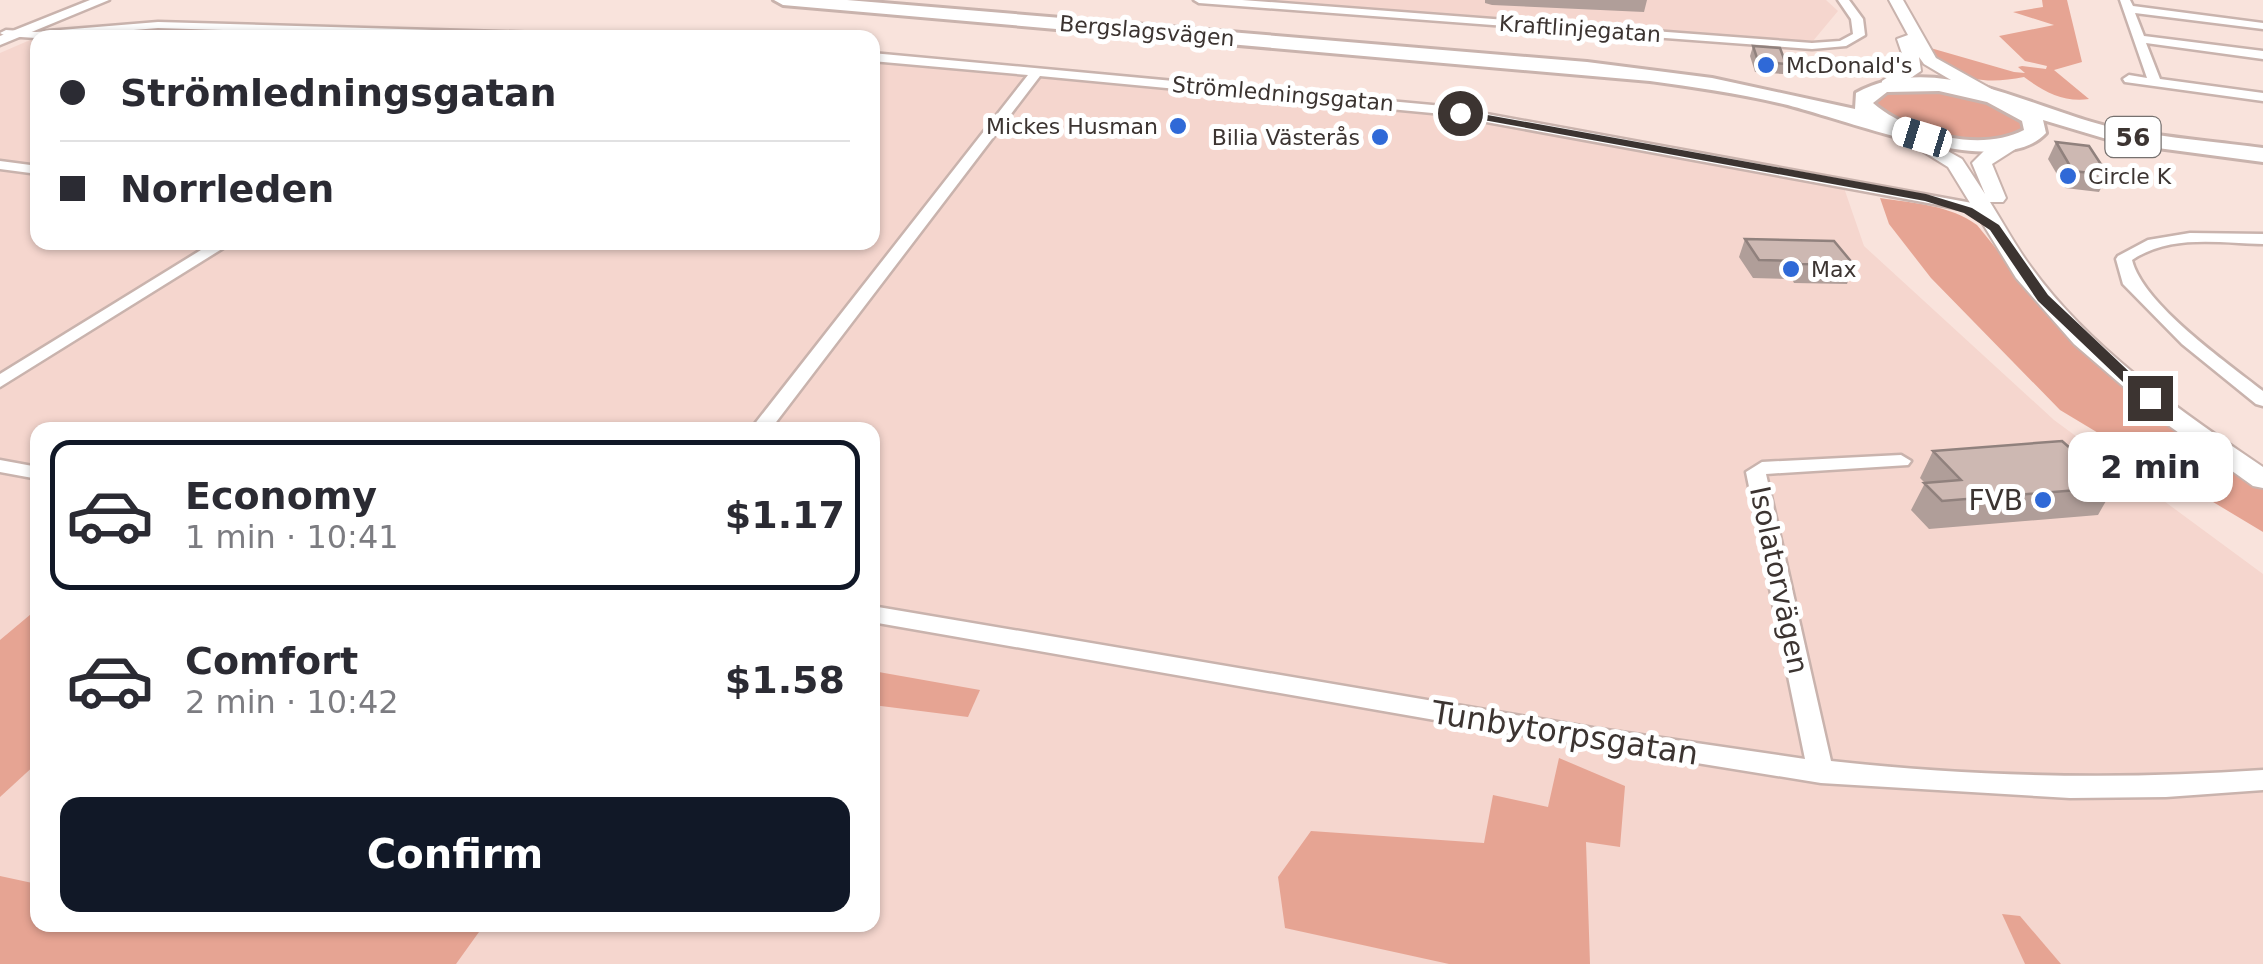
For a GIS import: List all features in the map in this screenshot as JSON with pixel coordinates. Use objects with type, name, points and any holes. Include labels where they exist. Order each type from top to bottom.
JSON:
[{"type":"highway","name":"Bergslagsvägen","points":[[783,0],[1510,62],[1788,91],[1885,86]]},
{"type":"highway","name":"Bergslagsvägen","points":[[1510,62],[1755,92],[1836,108],[1897,129]]},
{"type":"highway","name":"56","points":[[1885,86],[1936,84],[2120,136],[2263,158]]},
{"type":"highway","points":[[1885,86],[1866,94],[1863,105],[1897,129]]},
{"type":"highway","points":[[1998,99],[2032,118],[2036,126],[2028,138],[2013,143]]},
{"type":"highway","name":"56","points":[[1897,129],[1969,145],[2103,140],[2263,158]]},
{"type":"main road","points":[[1885,86],[1910,73],[1916,62],[1886,0]]},
{"type":"main road","points":[[1896,0],[1930,61],[1998,99]]},
{"type":"main road","points":[[1897,129],[1956,163],[2063,304],[2132,374],[2263,470]]},
{"type":"main road","points":[[2013,143],[1996,149],[1982,163],[1982,170],[1994,216],[2043,298],[2122,377],[2263,480]]},
{"type":"street","points":[[12,33],[87,0]]},
{"type":"street","points":[[12,33],[102,0]]},
{"type":"street","name":"Kraftlinjegatan","points":[[1199,0],[1812,46],[1842,44],[1858,35],[1857,19],[1843,0]]},
{"type":"street","points":[[2154,82],[2127,5],[2263,26]]},
{"type":"street","points":[[94,30],[174,25],[349,30]]},
{"type":"street","points":[[2140,39],[2263,55]]},
{"type":"street","name":"Strömledningsgatan","points":[[880,58],[1429,108],[1926,198],[1994,216]]},
{"type":"street","points":[[766,422],[1037,72]]},
{"type":"street","points":[[2129,79],[2263,96]]},
{"type":"street","points":[[0,166],[30,169]]},
{"type":"street","points":[[2263,238],[2163,241],[2136,248],[2124,260],[2129,282],[2188,340],[2263,400]]},
{"type":"street","points":[[0,382],[213,250]]},
{"type":"street","name":"Isolatorvägen","points":[[1821,773],[1756,472],[1762,468],[1901,461]]},
{"type":"street","points":[[0,466],[30,472]]},
{"type":"street","name":"Tunbytorpsgatan","points":[[880,615],[1653,748],[1821,773],[1916,783],[2054,790],[2263,780]]},
{"type":"shaded area","points":[[1220,0],[1826,0],[1838,11],[1813,41]]},
{"type":"shaded area","points":[[2042,0],[2067,0],[2082,62],[2054,70],[2089,99],[2054,95],[2024,77],[1970,78],[1947,67],[1927,47],[2014,72],[2025,73],[2018,67],[2022,66],[2046,69],[2047,66],[2025,61],[1999,36],[2054,25],[2013,12],[2043,7]]},
{"type":"shaded area","points":[[30,40],[30,250],[880,250],[880,63],[1488,119],[1844,188],[1864,246],[2054,420],[2263,574],[2263,964],[0,964],[0,53]]},
{"type":"shaded area","points":[[1902,86],[1974,94],[2026,122],[2025,131],[1987,142],[1943,139],[1917,132],[1869,103],[1872,95]]},
{"type":"shaded area","points":[[1880,198],[1943,209],[1977,225],[2047,311],[2263,486],[2263,532],[2060,410],[1931,278],[1889,224]]},
{"type":"shaded area","points":[[30,615],[30,769],[0,797],[0,640]]},
{"type":"shaded area","points":[[880,672],[980,690],[968,717],[880,706]]},
{"type":"shaded area","points":[[1559,758],[1625,786],[1620,847],[1586,842],[1590,964],[1449,964],[1285,928],[1278,877],[1311,831],[1484,843],[1493,795],[1548,807]]},
{"type":"shaded area","points":[[0,876],[30,882],[30,932],[479,932],[456,964],[0,964]]},
{"type":"shaded area","points":[[2002,914],[2020,916],[2061,964],[2025,964]]},
{"type":"building","points":[[1753,46],[1780,48],[1786,64],[1758,61]]},
{"type":"building","points":[[2056,142],[2089,146],[2108,175],[2073,171]]},
{"type":"building","points":[[1745,239],[1834,241],[1854,265],[1759,260]]},
{"type":"building","points":[[2062,441],[2114,487],[1942,501],[1924,483],[1961,480],[1933,451]]},
{"type":"place","name":"McDonald's","points":[[1766,65]]},
{"type":"place","name":"Mickes Husman","points":[[1178,126]]},
{"type":"place","name":"Bilia Västerås","points":[[1380,137]]},
{"type":"place","name":"Circle K","points":[[2068,176]]},
{"type":"place","name":"Max","points":[[1791,269]]},
{"type":"place","name":"FVB","points":[[2043,500]]},
{"type":"route","points":[[1460,113],[1926,198],[1968,210],[1994,228],[2043,298],[2082,339],[2150,398]]}]
